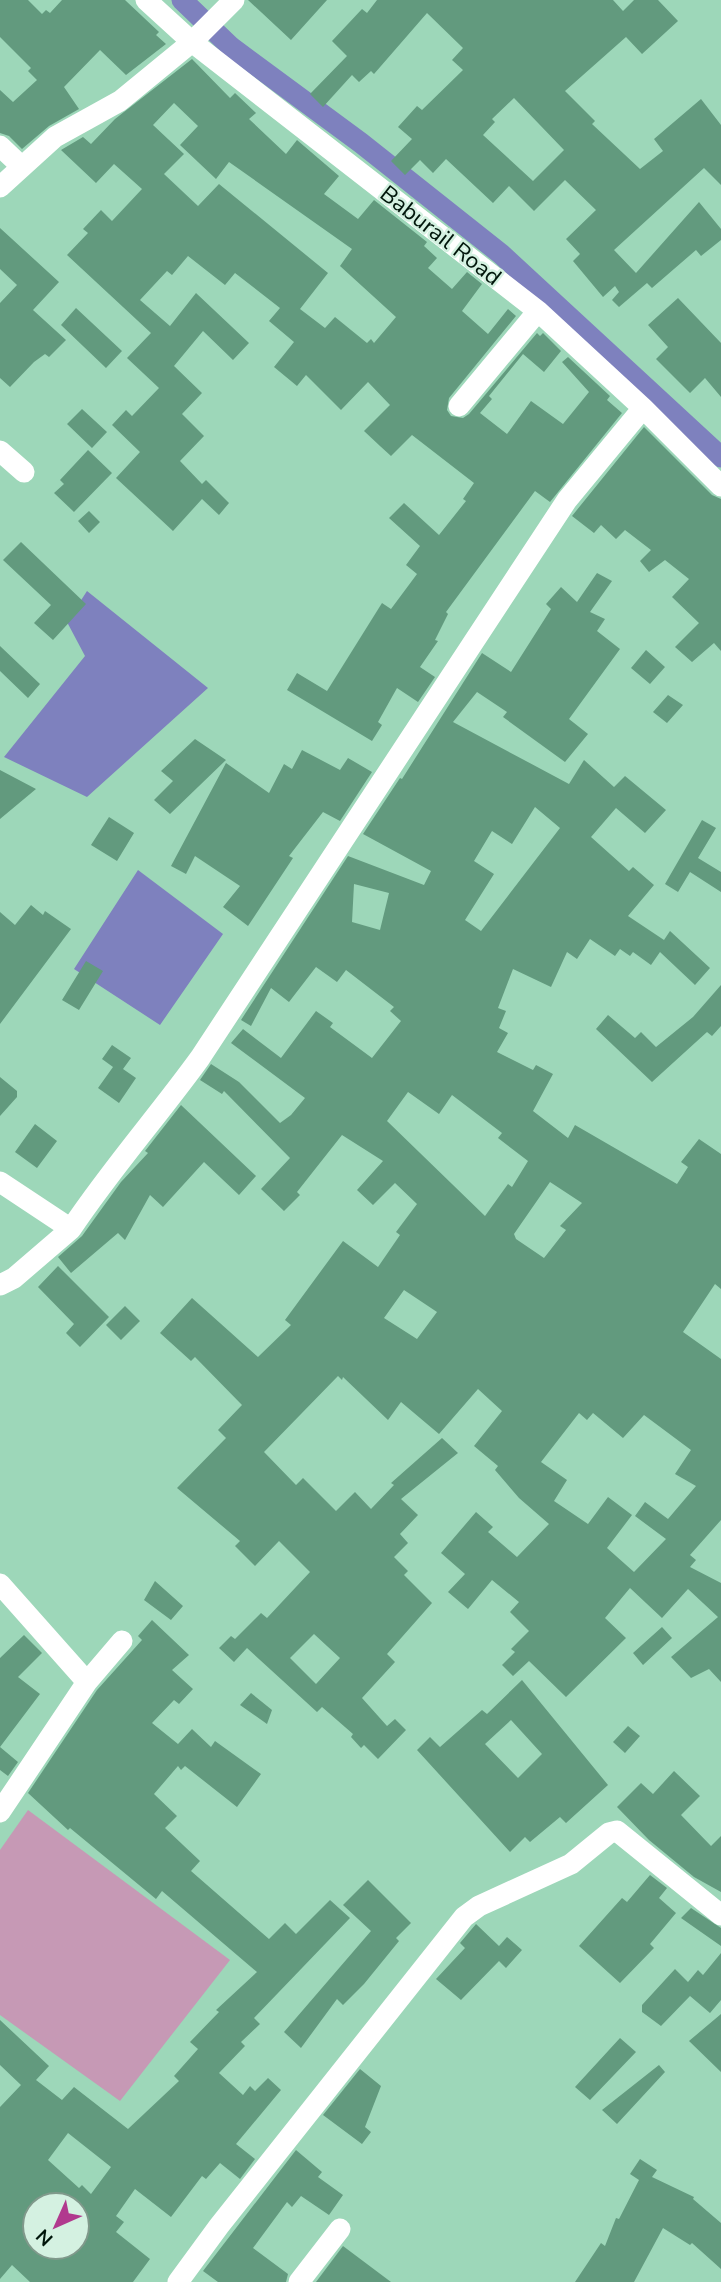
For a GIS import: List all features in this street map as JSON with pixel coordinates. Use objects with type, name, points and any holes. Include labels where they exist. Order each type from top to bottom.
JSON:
[{"type":"street","name":"Baburail Road","points":[[146,0],[192,41],[538,311],[643,408],[721,486]]},
{"type":"street","points":[[0,187],[55,137],[120,101],[192,41],[234,0]]},
{"type":"street","points":[[0,146],[21,166]]},
{"type":"street","points":[[460,406],[538,311]]},
{"type":"street","points":[[0,1285],[14,1278],[71,1229],[103,1182],[147,1130],[200,1058],[567,500],[643,408]]},
{"type":"street","points":[[0,451],[24,472]]},
{"type":"street","points":[[0,1182],[71,1229]]},
{"type":"street","points":[[0,1584],[87,1682]]},
{"type":"street","points":[[0,1812],[87,1682],[122,1641]]},
{"type":"street","points":[[178,2282],[219,2226],[456,1928],[479,1906],[571,1864],[609,1833],[617,1831],[721,1914]]},
{"type":"street","points":[[299,2282],[340,2229]]},
{"type":"shaded area","points":[[28,1810],[230,1960],[120,2101],[0,2015],[0,1850]]},
{"type":"water","points":[[87,591],[208,688],[87,797],[4,757],[85,656],[67,622]]},
{"type":"water","points":[[138,870],[223,934],[160,1025],[74,969]]},
{"type":"building","points":[[0,0],[28,0],[42,14],[46,10],[50,13],[62,0],[125,0],[159,32],[156,35],[166,44],[126,75],[100,50],[64,87],[79,109],[49,126],[22,149],[9,136],[0,133],[0,90],[13,102],[37,80],[28,71],[31,68],[0,37]]},
{"type":"building","points":[[248,0],[327,0],[291,40]]},
{"type":"building","points":[[377,0],[613,0],[623,11],[634,0],[658,0],[678,21],[642,54],[626,37],[565,91],[595,121],[592,124],[640,169],[663,151],[654,139],[701,99],[721,125],[721,185],[704,168],[614,250],[636,273],[699,202],[721,229],[721,240],[701,256],[696,250],[652,288],[647,283],[619,307],[612,300],[619,292],[615,286],[603,297],[573,261],[580,254],[566,239],[596,210],[565,180],[534,211],[509,186],[493,203],[446,159],[433,173],[420,160],[405,175],[391,161],[412,139],[398,127],[417,106],[422,110],[463,70],[452,60],[463,48],[427,13],[374,74],[371,71],[359,82],[352,75],[323,107],[310,94],[347,56],[332,41],[362,9],[367,13]],"holes":[[[514,98],[564,150],[533,181],[483,135],[495,122],[492,119]]]},
{"type":"building","points":[[192,59],[230,98],[235,93],[256,113],[249,119],[286,154],[297,140],[339,176],[324,194],[358,219],[374,200],[427,242],[424,246],[437,258],[428,268],[452,289],[467,272],[482,284],[462,311],[488,334],[508,309],[516,316],[449,398],[447,410],[451,416],[463,418],[469,414],[537,333],[540,336],[543,333],[561,351],[544,372],[523,354],[489,396],[492,399],[480,413],[507,434],[531,401],[563,424],[589,392],[562,362],[568,357],[610,396],[607,400],[622,413],[550,502],[535,491],[446,612],[448,614],[435,640],[438,641],[420,667],[435,677],[418,702],[397,688],[378,722],[382,725],[372,741],[287,690],[297,673],[327,691],[382,603],[391,609],[417,574],[406,565],[420,546],[389,518],[404,503],[439,535],[466,501],[463,499],[474,483],[412,435],[391,456],[364,431],[390,405],[368,382],[341,410],[306,375],[297,386],[274,367],[294,342],[269,321],[280,308],[235,273],[225,285],[188,256],[172,275],[167,271],[140,300],[170,326],[196,293],[249,343],[233,360],[203,331],[174,366],[202,393],[182,414],[204,436],[180,461],[202,484],[206,480],[229,503],[219,515],[202,499],[173,531],[116,478],[140,452],[112,425],[126,410],[132,416],[159,388],[127,358],[151,333],[67,255],[88,233],[83,229],[101,210],[112,221],[142,189],[114,164],[96,183],[61,150],[83,137],[91,144],[115,119]],"holes":[[[174,103],[198,126],[180,145],[216,179],[229,162],[352,249],[340,266],[396,317],[374,343],[371,339],[367,343],[335,317],[325,328],[300,309],[328,273],[219,184],[198,206],[164,174],[184,154],[153,125]]]},
{"type":"building","points":[[0,228],[59,282],[33,310],[66,340],[49,357],[45,354],[34,362],[10,387],[0,378],[0,303],[17,285],[0,269]]},
{"type":"building","points":[[678,298],[721,343],[721,397],[705,378],[690,393],[656,359],[668,347],[648,325]]},
{"type":"building","points":[[76,308],[122,351],[106,368],[61,325]]},
{"type":"building","points":[[82,409],[107,432],[92,448],[67,424]]},
{"type":"building","points":[[644,427],[712,495],[721,499],[721,651],[714,643],[692,662],[675,647],[699,623],[672,597],[689,579],[665,560],[649,572],[640,561],[651,550],[625,530],[616,539],[601,525],[594,533],[572,516]]},
{"type":"building","points":[[88,450],[112,473],[74,512],[54,493],[64,484],[60,480]]},
{"type":"building","points":[[89,511],[100,522],[89,533],[78,521]]},
{"type":"building","points":[[21,542],[86,604],[53,640],[34,623],[51,605],[3,560]]},
{"type":"building","points":[[597,573],[612,581],[590,612],[605,619],[597,631],[620,649],[569,719],[588,734],[565,762],[503,717],[507,712],[477,692],[453,722],[569,784],[584,760],[614,787],[625,776],[666,810],[645,833],[616,808],[591,837],[629,871],[633,867],[654,885],[628,916],[664,940],[670,931],[710,968],[695,985],[660,952],[651,965],[633,952],[630,956],[620,949],[615,956],[590,939],[577,959],[567,952],[551,987],[513,969],[498,1008],[506,1011],[499,1028],[508,1033],[497,1052],[533,1070],[536,1065],[553,1074],[533,1111],[568,1138],[575,1125],[677,1184],[688,1167],[681,1162],[699,1139],[721,1154],[721,1289],[715,1284],[683,1332],[721,1359],[721,1520],[690,1555],[696,1560],[690,1567],[721,1583],[721,1682],[709,1669],[691,1678],[671,1657],[718,1617],[688,1589],[662,1618],[630,1588],[605,1618],[626,1638],[566,1697],[529,1661],[513,1676],[502,1665],[515,1652],[511,1649],[529,1631],[510,1612],[519,1602],[492,1580],[468,1609],[448,1592],[465,1574],[441,1553],[476,1512],[493,1527],[488,1532],[517,1557],[549,1524],[519,1498],[495,1470],[498,1466],[474,1446],[502,1411],[478,1389],[439,1434],[401,1402],[388,1420],[343,1377],[342,1380],[338,1376],[264,1452],[296,1485],[303,1478],[336,1511],[355,1492],[371,1509],[394,1485],[391,1483],[442,1438],[458,1453],[401,1499],[418,1515],[400,1534],[408,1543],[394,1557],[408,1571],[404,1575],[432,1603],[387,1654],[395,1662],[362,1698],[387,1726],[395,1719],[406,1730],[378,1759],[364,1745],[361,1748],[351,1737],[353,1734],[322,1707],[317,1712],[247,1648],[234,1662],[219,1648],[231,1636],[235,1639],[261,1613],[267,1618],[310,1572],[279,1541],[255,1566],[235,1546],[240,1541],[177,1488],[226,1438],[218,1430],[242,1405],[195,1357],[191,1361],[160,1333],[192,1298],[258,1357],[291,1325],[285,1320],[343,1241],[378,1267],[400,1235],[396,1232],[417,1204],[395,1183],[373,1205],[357,1190],[383,1161],[342,1135],[297,1192],[300,1195],[284,1211],[261,1189],[290,1158],[224,1091],[222,1094],[200,1080],[211,1064],[239,1082],[280,1123],[291,1115],[305,1098],[231,1043],[243,1029],[281,1058],[316,1011],[333,1023],[330,1027],[372,1058],[401,1021],[390,1011],[394,1007],[346,970],[337,982],[316,967],[289,1002],[271,988],[251,1026],[241,1020],[348,856],[424,885],[431,871],[363,834],[400,778],[402,779],[482,653],[511,672],[551,609],[546,604],[561,587],[577,602]],"holes":[[[535,807],[560,828],[481,931],[465,920],[494,874],[474,861],[492,831],[512,844]],[[354,884],[389,893],[380,930],[352,922]],[[408,1092],[439,1114],[452,1095],[502,1133],[498,1138],[528,1161],[512,1187],[508,1184],[485,1216],[387,1121]],[[550,1182],[582,1203],[560,1226],[566,1230],[544,1258],[516,1239],[514,1234]],[[404,1290],[437,1312],[417,1339],[384,1318]],[[579,1413],[587,1420],[593,1413],[623,1438],[644,1415],[691,1450],[675,1474],[696,1486],[668,1519],[645,1502],[635,1516],[666,1539],[634,1572],[607,1548],[632,1515],[608,1497],[588,1524],[554,1501],[567,1480],[541,1462]],[[314,1634],[340,1658],[316,1684],[290,1658]]]},
{"type":"building","points":[[0,646],[40,684],[28,698],[0,671]]},
{"type":"building","points":[[646,650],[665,667],[650,684],[631,668]]},
{"type":"building","points":[[668,695],[683,705],[667,723],[653,712]]},
{"type":"building","points":[[195,739],[226,760],[170,814],[154,800],[173,781],[161,771]]},
{"type":"building","points":[[302,750],[340,770],[348,758],[372,772],[340,821],[323,812],[289,856],[293,858],[248,926],[223,907],[240,886],[195,856],[186,874],[171,866],[226,763],[269,793],[284,764],[292,769]]},
{"type":"building","points":[[0,770],[36,789],[0,819]]},
{"type":"building","points":[[109,817],[134,833],[117,861],[91,845]]},
{"type":"building","points":[[702,820],[716,828],[698,858],[721,872],[721,892],[690,872],[678,892],[665,884]]},
{"type":"building","points":[[31,905],[43,915],[45,911],[71,929],[0,1024],[0,912],[15,925]]},
{"type":"building","points":[[86,961],[103,971],[79,1010],[62,1000]]},
{"type":"building","points":[[721,985],[721,1026],[712,1036],[707,1032],[652,1082],[596,1029],[608,1015],[635,1038],[641,1032],[656,1047],[693,1017]]},
{"type":"building","points":[[112,1045],[131,1058],[123,1069],[136,1078],[119,1103],[98,1088],[113,1067],[102,1059]]},
{"type":"building","points":[[0,1077],[17,1091],[17,1097],[0,1116]]},
{"type":"building","points":[[181,1105],[256,1176],[239,1195],[204,1162],[163,1207],[150,1195],[125,1240],[118,1233],[71,1273],[58,1257],[82,1236],[121,1182],[148,1153],[145,1151]]},
{"type":"building","points":[[35,1124],[57,1141],[37,1168],[15,1152]]},
{"type":"building","points":[[58,1266],[109,1317],[80,1347],[66,1333],[74,1324],[38,1287]]},
{"type":"building","points":[[125,1306],[140,1321],[121,1340],[106,1325]]},
{"type":"building","points":[[155,1581],[183,1606],[171,1620],[144,1600]]},
{"type":"building","points":[[152,1620],[189,1655],[172,1670],[193,1689],[179,1704],[174,1700],[152,1723],[178,1744],[192,1729],[211,1747],[215,1741],[261,1774],[237,1807],[185,1766],[181,1770],[178,1766],[154,1794],[177,1816],[165,1828],[200,1861],[191,1871],[269,1939],[285,1923],[296,1934],[330,1900],[350,1918],[254,2018],[260,2024],[241,2042],[245,2046],[219,2073],[243,2095],[250,2086],[255,2091],[268,2078],[281,2090],[236,2144],[255,2159],[240,2179],[220,2163],[206,2179],[202,2176],[171,2217],[135,2189],[116,2216],[124,2222],[116,2232],[150,2259],[133,2282],[30,2282],[12,2265],[0,2279],[0,2107],[21,2085],[0,2065],[0,2020],[49,2066],[36,2080],[62,2100],[74,2087],[128,2129],[179,2081],[174,2076],[198,2049],[190,2042],[219,2012],[216,2010],[257,1972],[162,1891],[156,1899],[70,1828],[68,1830],[28,1793],[97,1690],[142,1640],[138,1636]]},
{"type":"building","points":[[662,1627],[672,1638],[643,1665],[633,1653]]},
{"type":"building","points":[[24,1635],[42,1653],[18,1677],[40,1694],[0,1747],[0,1658]]},
{"type":"building","points":[[522,1680],[608,1785],[566,1823],[560,1817],[530,1842],[525,1837],[510,1852],[417,1750],[430,1737],[440,1747],[482,1710],[487,1714]],"holes":[[[511,1720],[542,1754],[518,1778],[485,1744]]]},
{"type":"building","points":[[251,1693],[272,1710],[267,1724],[240,1705]]},
{"type":"building","points":[[628,1726],[640,1736],[625,1753],[613,1742]]},
{"type":"building","points":[[0,1747],[18,1762],[8,1776],[0,1770]]},
{"type":"building","points":[[674,1771],[700,1796],[681,1815],[711,1846],[721,1836],[721,1892],[694,1877],[649,1840],[617,1807],[641,1783],[653,1794]]},
{"type":"building","points":[[650,1875],[667,1888],[659,1898],[676,1913],[650,1944],[654,1948],[620,1983],[579,1946],[622,1898],[627,1902]]},
{"type":"building","points":[[368,1880],[411,1923],[396,1938],[399,1941],[364,1984],[343,2005],[337,1999],[301,2048],[284,2032],[371,1931],[343,1905]]},
{"type":"building","points":[[691,1908],[721,1928],[721,1946],[681,1918]]},
{"type":"building","points":[[476,1924],[499,1946],[507,1937],[522,1950],[506,1968],[499,1961],[461,2000],[436,1979],[465,1948],[460,1943]]},
{"type":"building","points":[[721,1953],[721,2000],[710,2013],[690,1996],[661,2026],[642,2012],[642,2005],[675,1969],[688,1982],[698,1970],[703,1975]]},
{"type":"building","points":[[721,2014],[721,2072],[689,2041]]},
{"type":"building","points":[[620,2038],[636,2052],[590,2100],[575,2087]]},
{"type":"building","points":[[659,2065],[665,2072],[617,2124],[602,2110]]},
{"type":"building","points":[[360,2069],[381,2086],[365,2127],[371,2132],[362,2144],[323,2115]]},
{"type":"building","points":[[296,2150],[322,2172],[318,2177],[343,2195],[329,2215],[301,2196],[292,2207],[287,2202],[253,2248],[288,2274],[286,2282],[218,2282],[203,2271]]},
{"type":"building","points":[[640,2159],[657,2170],[652,2177],[694,2197],[693,2199],[721,2223],[721,2269],[692,2243],[690,2245],[663,2228],[634,2282],[575,2282],[601,2243],[605,2246],[616,2218],[619,2219],[639,2180],[630,2174]]},
{"type":"building","points":[[343,2246],[391,2282],[316,2282]]},
{"type":"waterway","points":[[182,0],[231,47],[361,143],[501,254],[721,457]]}]
